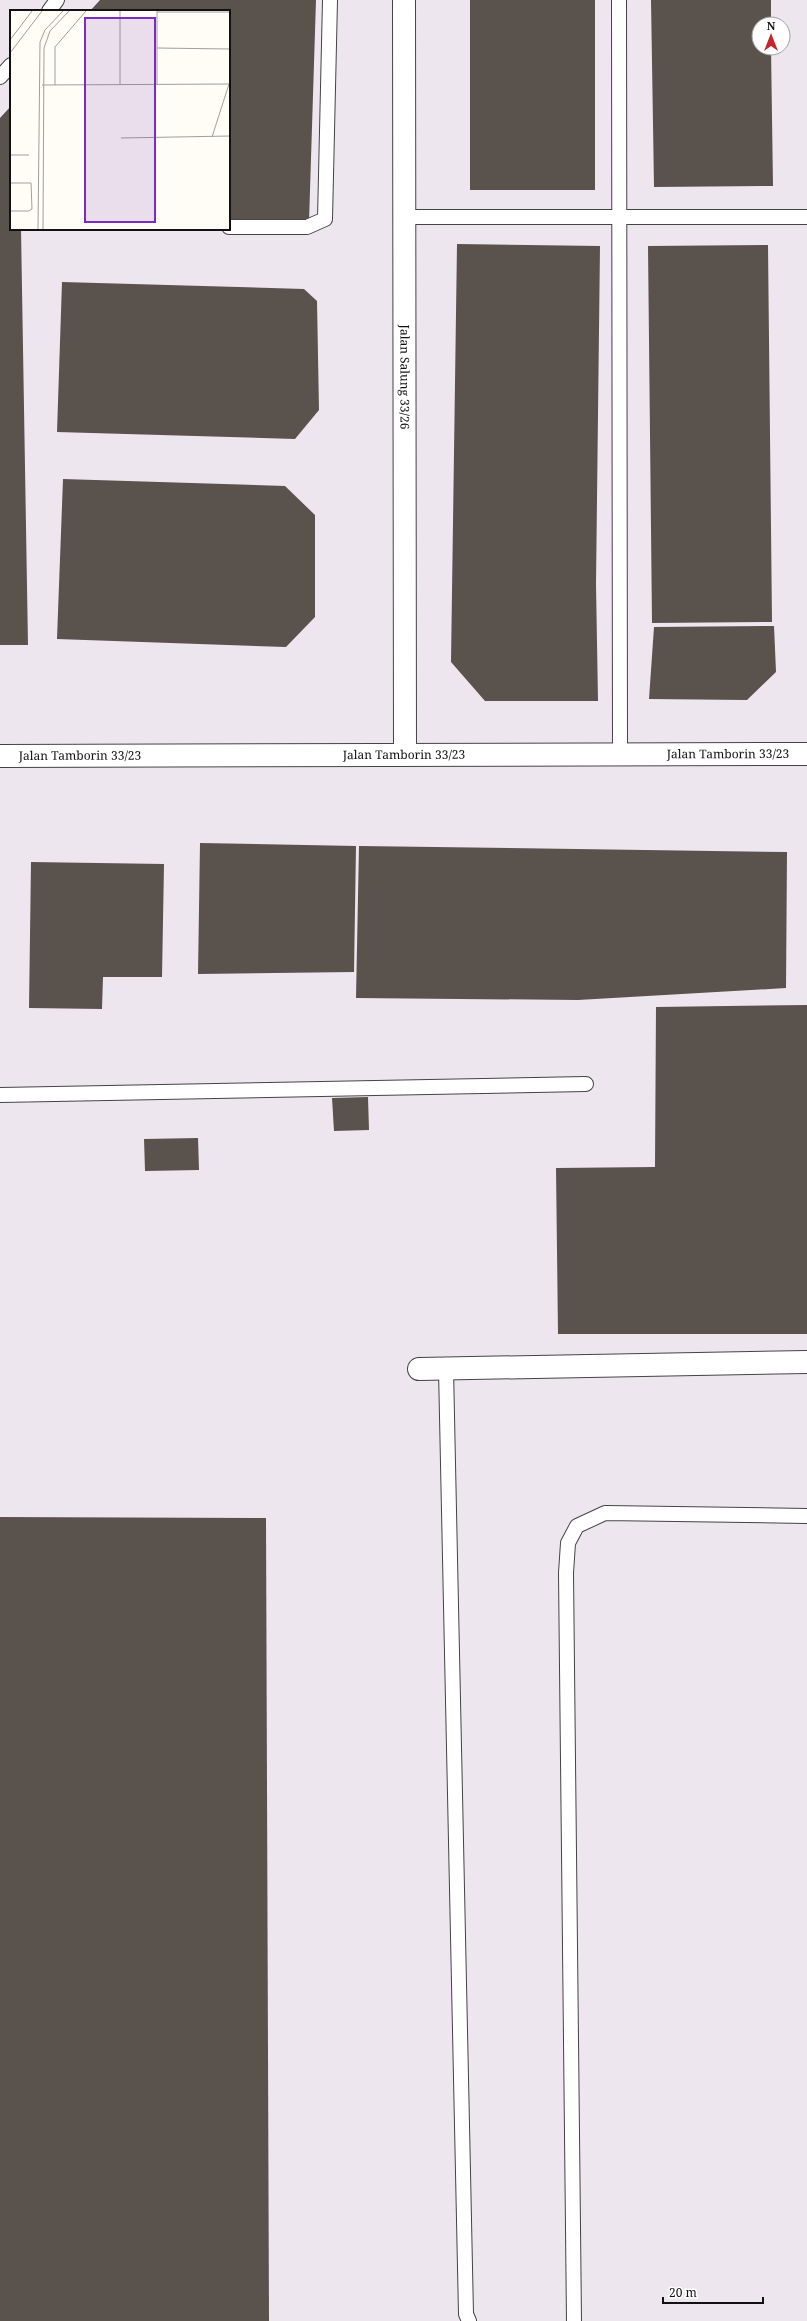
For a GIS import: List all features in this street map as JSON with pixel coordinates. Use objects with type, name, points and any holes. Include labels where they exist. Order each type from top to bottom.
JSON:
[{"type":"street","name":"Jalan Salung 33/26","points":[[404,0],[405,755]]},
{"type":"street","name":"Jalan Tamborin 33/23","points":[[0,756],[807,754]]},
{"type":"street","points":[[420,1369],[807,1362]]},
{"type":"lane","points":[[50,10],[57,0]]},
{"type":"lane","points":[[230,227],[307,227],[325,218],[330,0]]},
{"type":"lane","points":[[619,0],[620,754]]},
{"type":"lane","points":[[0,77],[10,66]]},
{"type":"lane","points":[[404,217],[807,217]]},
{"type":"lane","points":[[0,1095],[586,1084]]},
{"type":"lane","points":[[446,1369],[466,2314],[470,2321]]},
{"type":"lane","points":[[574,2321],[566,1573],[568,1543],[577,1526],[605,1513],[807,1516]]},
{"type":"shaded area","points":[[0,0],[807,0],[807,2321],[0,2321]]},
{"type":"building","points":[[100,0],[316,0],[309,222],[230,222],[230,10],[91,10]]},
{"type":"building","points":[[470,0],[595,0],[595,190],[470,190]]},
{"type":"building","points":[[651,0],[771,0],[771,16],[751,16],[751,56],[771,56],[773,186],[654,187]]},
{"type":"building","points":[[10,107],[10,230],[21,230],[28,645],[0,645],[0,118]]},
{"type":"building","points":[[457,244],[600,246],[596,584],[598,701],[485,701],[451,662]]},
{"type":"building","points":[[768,245],[772,622],[652,623],[648,246]]},
{"type":"building","points":[[62,282],[304,289],[317,301],[319,410],[295,439],[57,432]]},
{"type":"building","points":[[63,479],[285,486],[315,515],[315,617],[286,647],[57,639]]},
{"type":"building","points":[[774,626],[776,672],[747,700],[649,699],[654,627]]},
{"type":"building","points":[[200,843],[356,846],[354,972],[198,974]]},
{"type":"building","points":[[359,846],[787,852],[786,988],[578,1000],[356,998]]},
{"type":"building","points":[[31,862],[164,864],[162,977],[103,977],[102,1009],[29,1008]]},
{"type":"building","points":[[807,1005],[807,1334],[558,1334],[556,1168],[655,1167],[656,1007]]},
{"type":"building","points":[[368,1097],[369,1130],[334,1131],[332,1098]]},
{"type":"building","points":[[198,1138],[199,1170],[145,1171],[144,1139]]},
{"type":"building","points":[[0,1517],[266,1518],[269,2321],[0,2321]]}]
